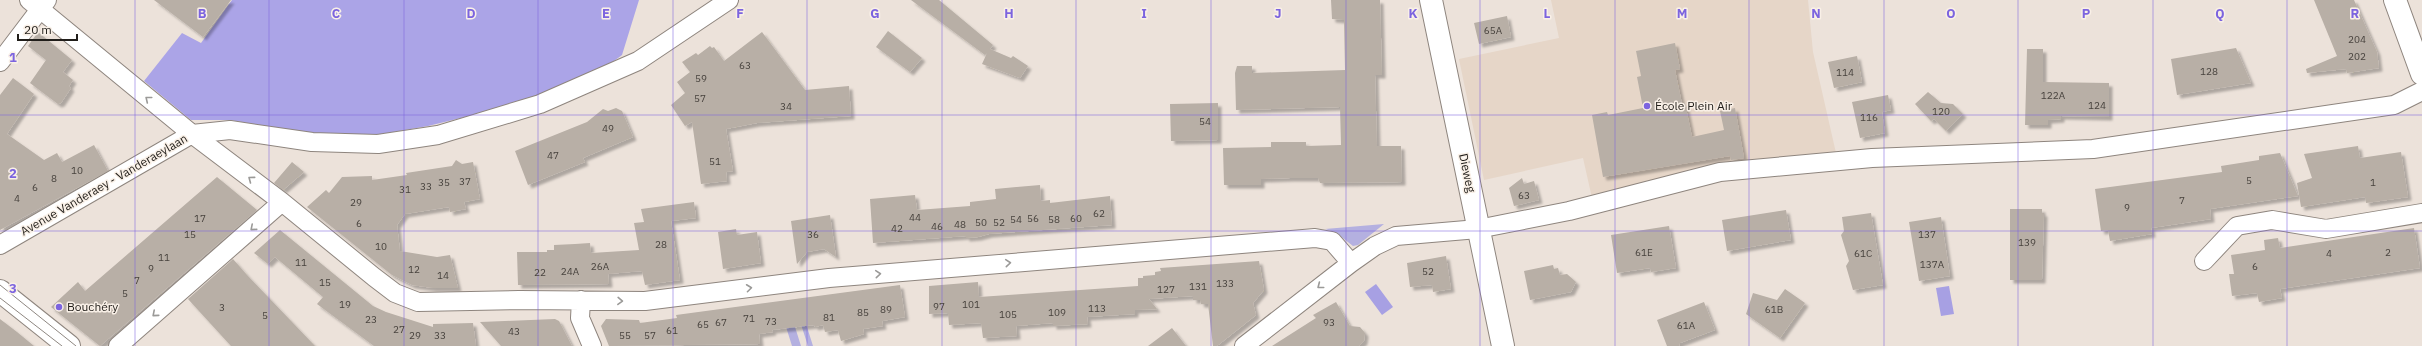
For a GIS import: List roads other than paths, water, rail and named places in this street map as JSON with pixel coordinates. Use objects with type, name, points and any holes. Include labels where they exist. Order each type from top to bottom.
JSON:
[{"type":"street","name":"Avenue Vanderaey - Vanderaeylaan","points":[[0,245],[192,134],[230,130],[312,142],[378,144],[438,135],[540,104],[638,61],[728,0]]},
{"type":"street","name":"Dieweg","points":[[1431,0],[1503,346]]},
{"type":"street","points":[[2395,0],[2422,74]]},
{"type":"street","points":[[0,62],[38,4],[192,134],[282,202],[394,293],[418,302],[581,300],[645,301],[829,278],[1315,238],[1332,241],[1351,263]]},
{"type":"street","points":[[1244,346],[1351,263],[1375,246],[1396,236],[1478,228],[1569,211],[1720,172],[1872,158],[2093,149],[2394,105],[2422,91]]},
{"type":"street","points":[[118,346],[282,202]]},
{"type":"street","points":[[2204,261],[2237,226],[2272,220],[2326,229],[2422,213]]},
{"type":"street","points":[[0,291],[69,346]]},
{"type":"street","points":[[581,300],[580,318],[592,346]]},
{"type":"tram line","points":[[0,285],[76,346]]},
{"type":"tram line","points":[[0,298],[62,346]]},
{"type":"place","name":"École Plein Air","points":[[1647,106]]},
{"type":"place","name":"Bouchéry","points":[[59,307]]}]
